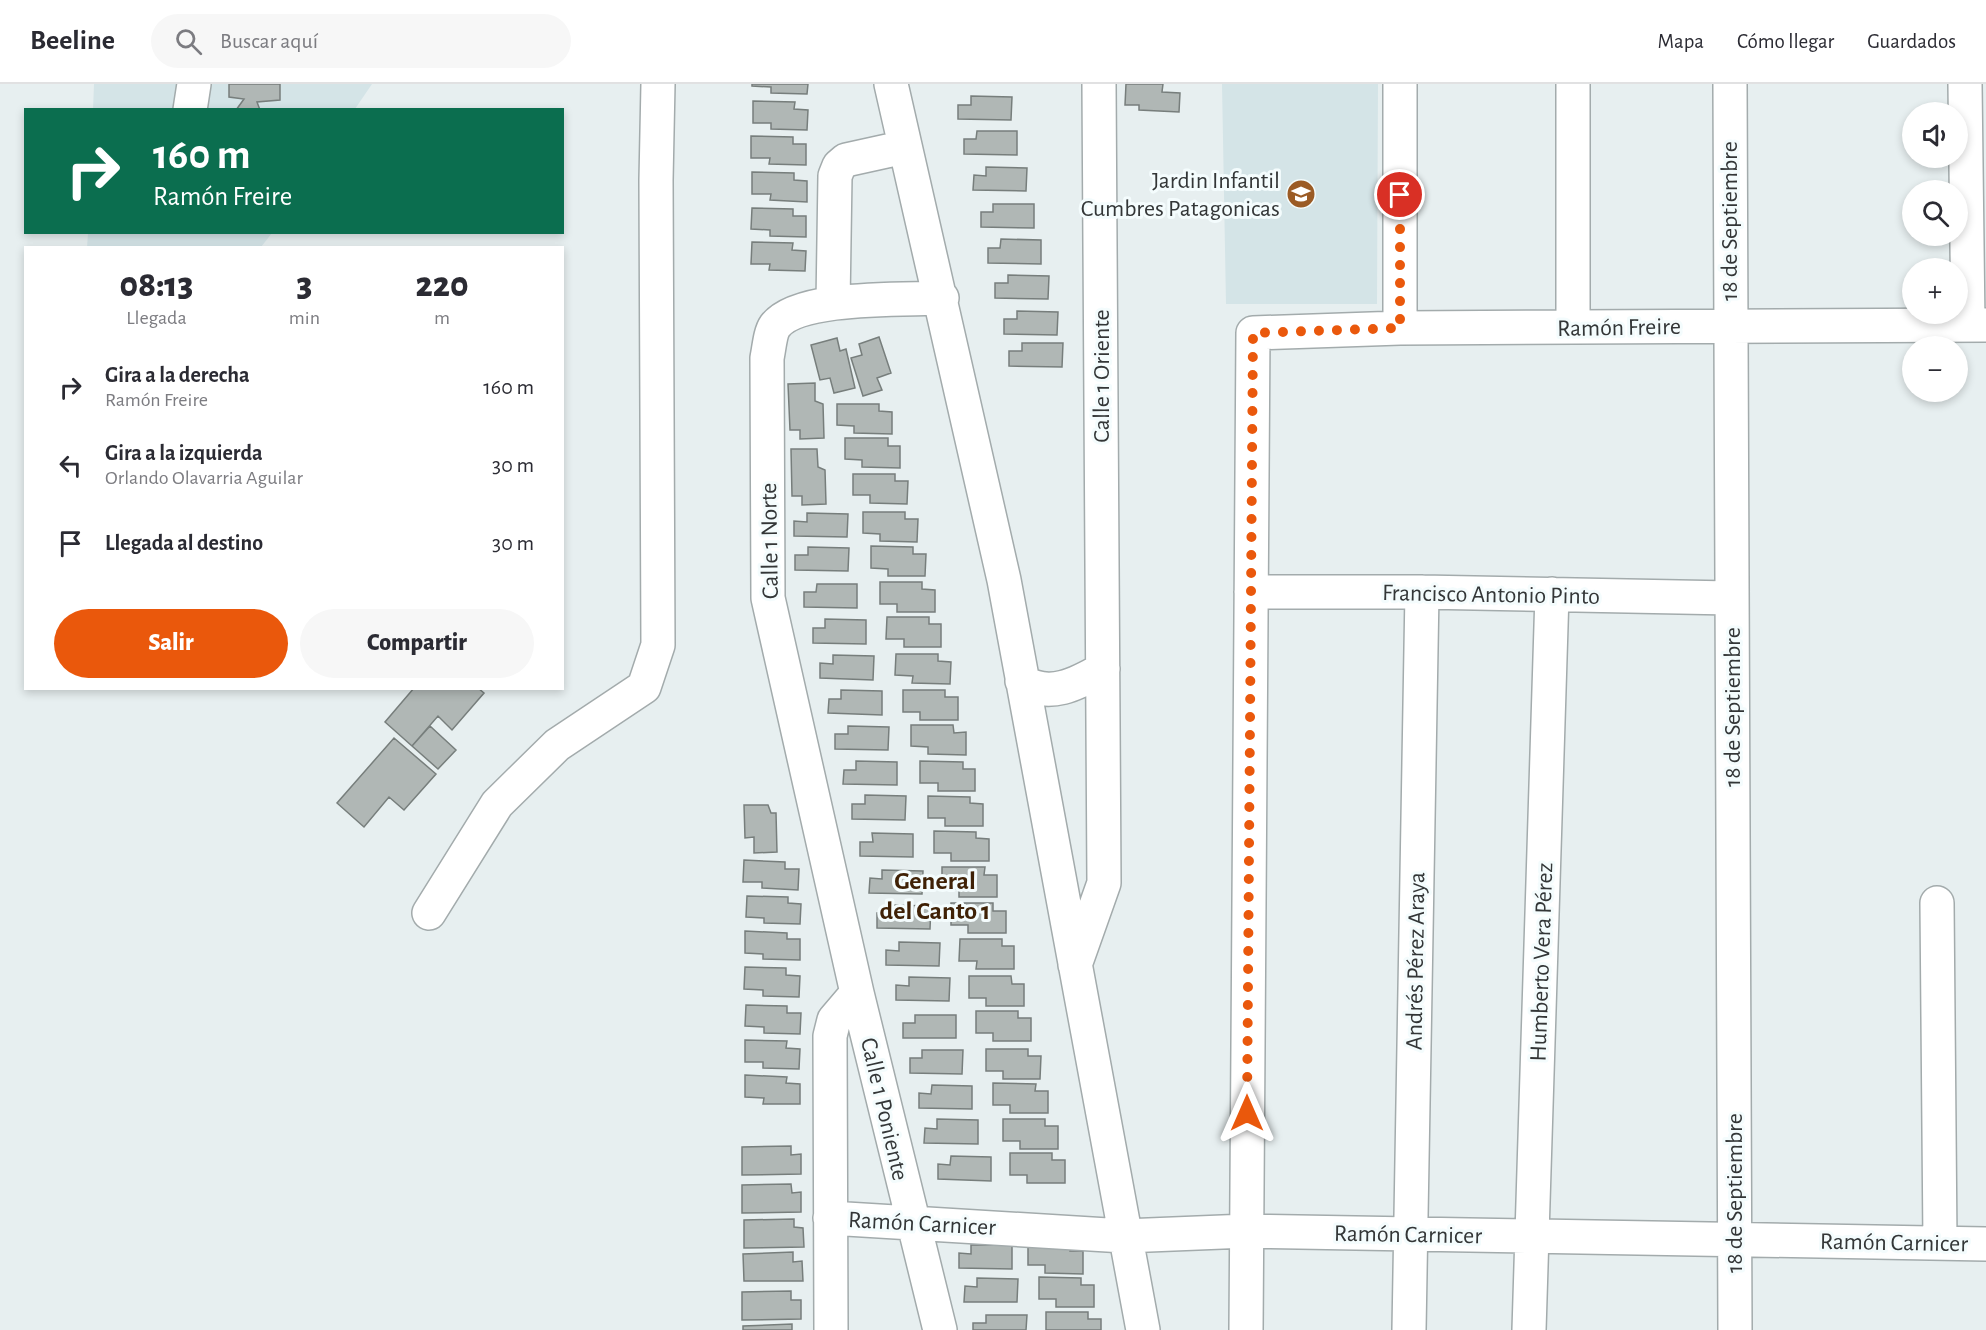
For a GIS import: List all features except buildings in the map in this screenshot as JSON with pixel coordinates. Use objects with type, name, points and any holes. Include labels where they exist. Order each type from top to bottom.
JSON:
[{"type":"street","points":[[190,108],[194,84]]},
{"type":"street","points":[[429,913],[497,804],[557,745],[644,687],[658,645],[656,180],[658,84]]},
{"type":"street","points":[[891,84],[942,298],[1004,580],[1143,1330]]},
{"type":"street","name":"Calle 1 Oriente","points":[[1075,966],[1104,883],[1099,84]]},
{"type":"street","points":[[1400,84],[1400,328]]},
{"type":"street","points":[[1573,327],[1574,84]]},
{"type":"street","name":"18 de Septiembre","points":[[1730,84],[1729,326],[1735,1330]]},
{"type":"street","points":[[1965,84],[1977,325]]},
{"type":"street","points":[[833,303],[835,176],[838,166],[846,160],[905,147]]},
{"type":"street","name":"Calle 1 Norte","points":[[857,993],[768,598],[767,358],[774,327],[788,315],[797,311],[833,303],[942,298]]},
{"type":"street","name":"Ramón Freire","points":[[1251,592],[1253,333],[1400,328],[1977,325]]},
{"type":"street","points":[[1246,1330],[1251,592]]},
{"type":"street","name":"Francisco Antonio Pinto","points":[[1251,592],[1422,592],[1731,598]]},
{"type":"street","name":"Andrés Pérez Araya","points":[[1409,1330],[1422,592]]},
{"type":"street","name":"Humberto Vera Pérez","points":[[1529,1330],[1552,594]]},
{"type":"street","points":[[1022,681],[1036,690],[1059,688],[1082,681],[1103,669]]},
{"type":"street","points":[[1937,903],[1940,1243]]},
{"type":"street","points":[[831,1330],[830,1036],[834,1020],[857,993]]},
{"type":"street","name":"Calle 1 Poniente","points":[[857,993],[940,1330]]},
{"type":"street","name":"Ramón Carnicer","points":[[830,1218],[1124,1236],[1246,1231],[1986,1244]]},
{"type":"shaded area","points":[[94,84],[372,84],[356,108],[93,108]]},
{"type":"shaded area","name":"Jardin Infantil Cumbres Patagonicas","points":[[1222,84],[1378,84],[1377,304],[1226,304]]},
{"type":"shaded area","points":[[88,234],[271,234],[262,246],[87,246]]},
{"type":"place","name":"Jardin Infantil Cumbres Patagonicas","points":[[1301,194]]},
{"type":"district","name":"General del Canto 1","points":[[935,895]]},
{"type":"route","points":[[1247,1113],[1253,333],[1400,328],[1400,195]]}]
